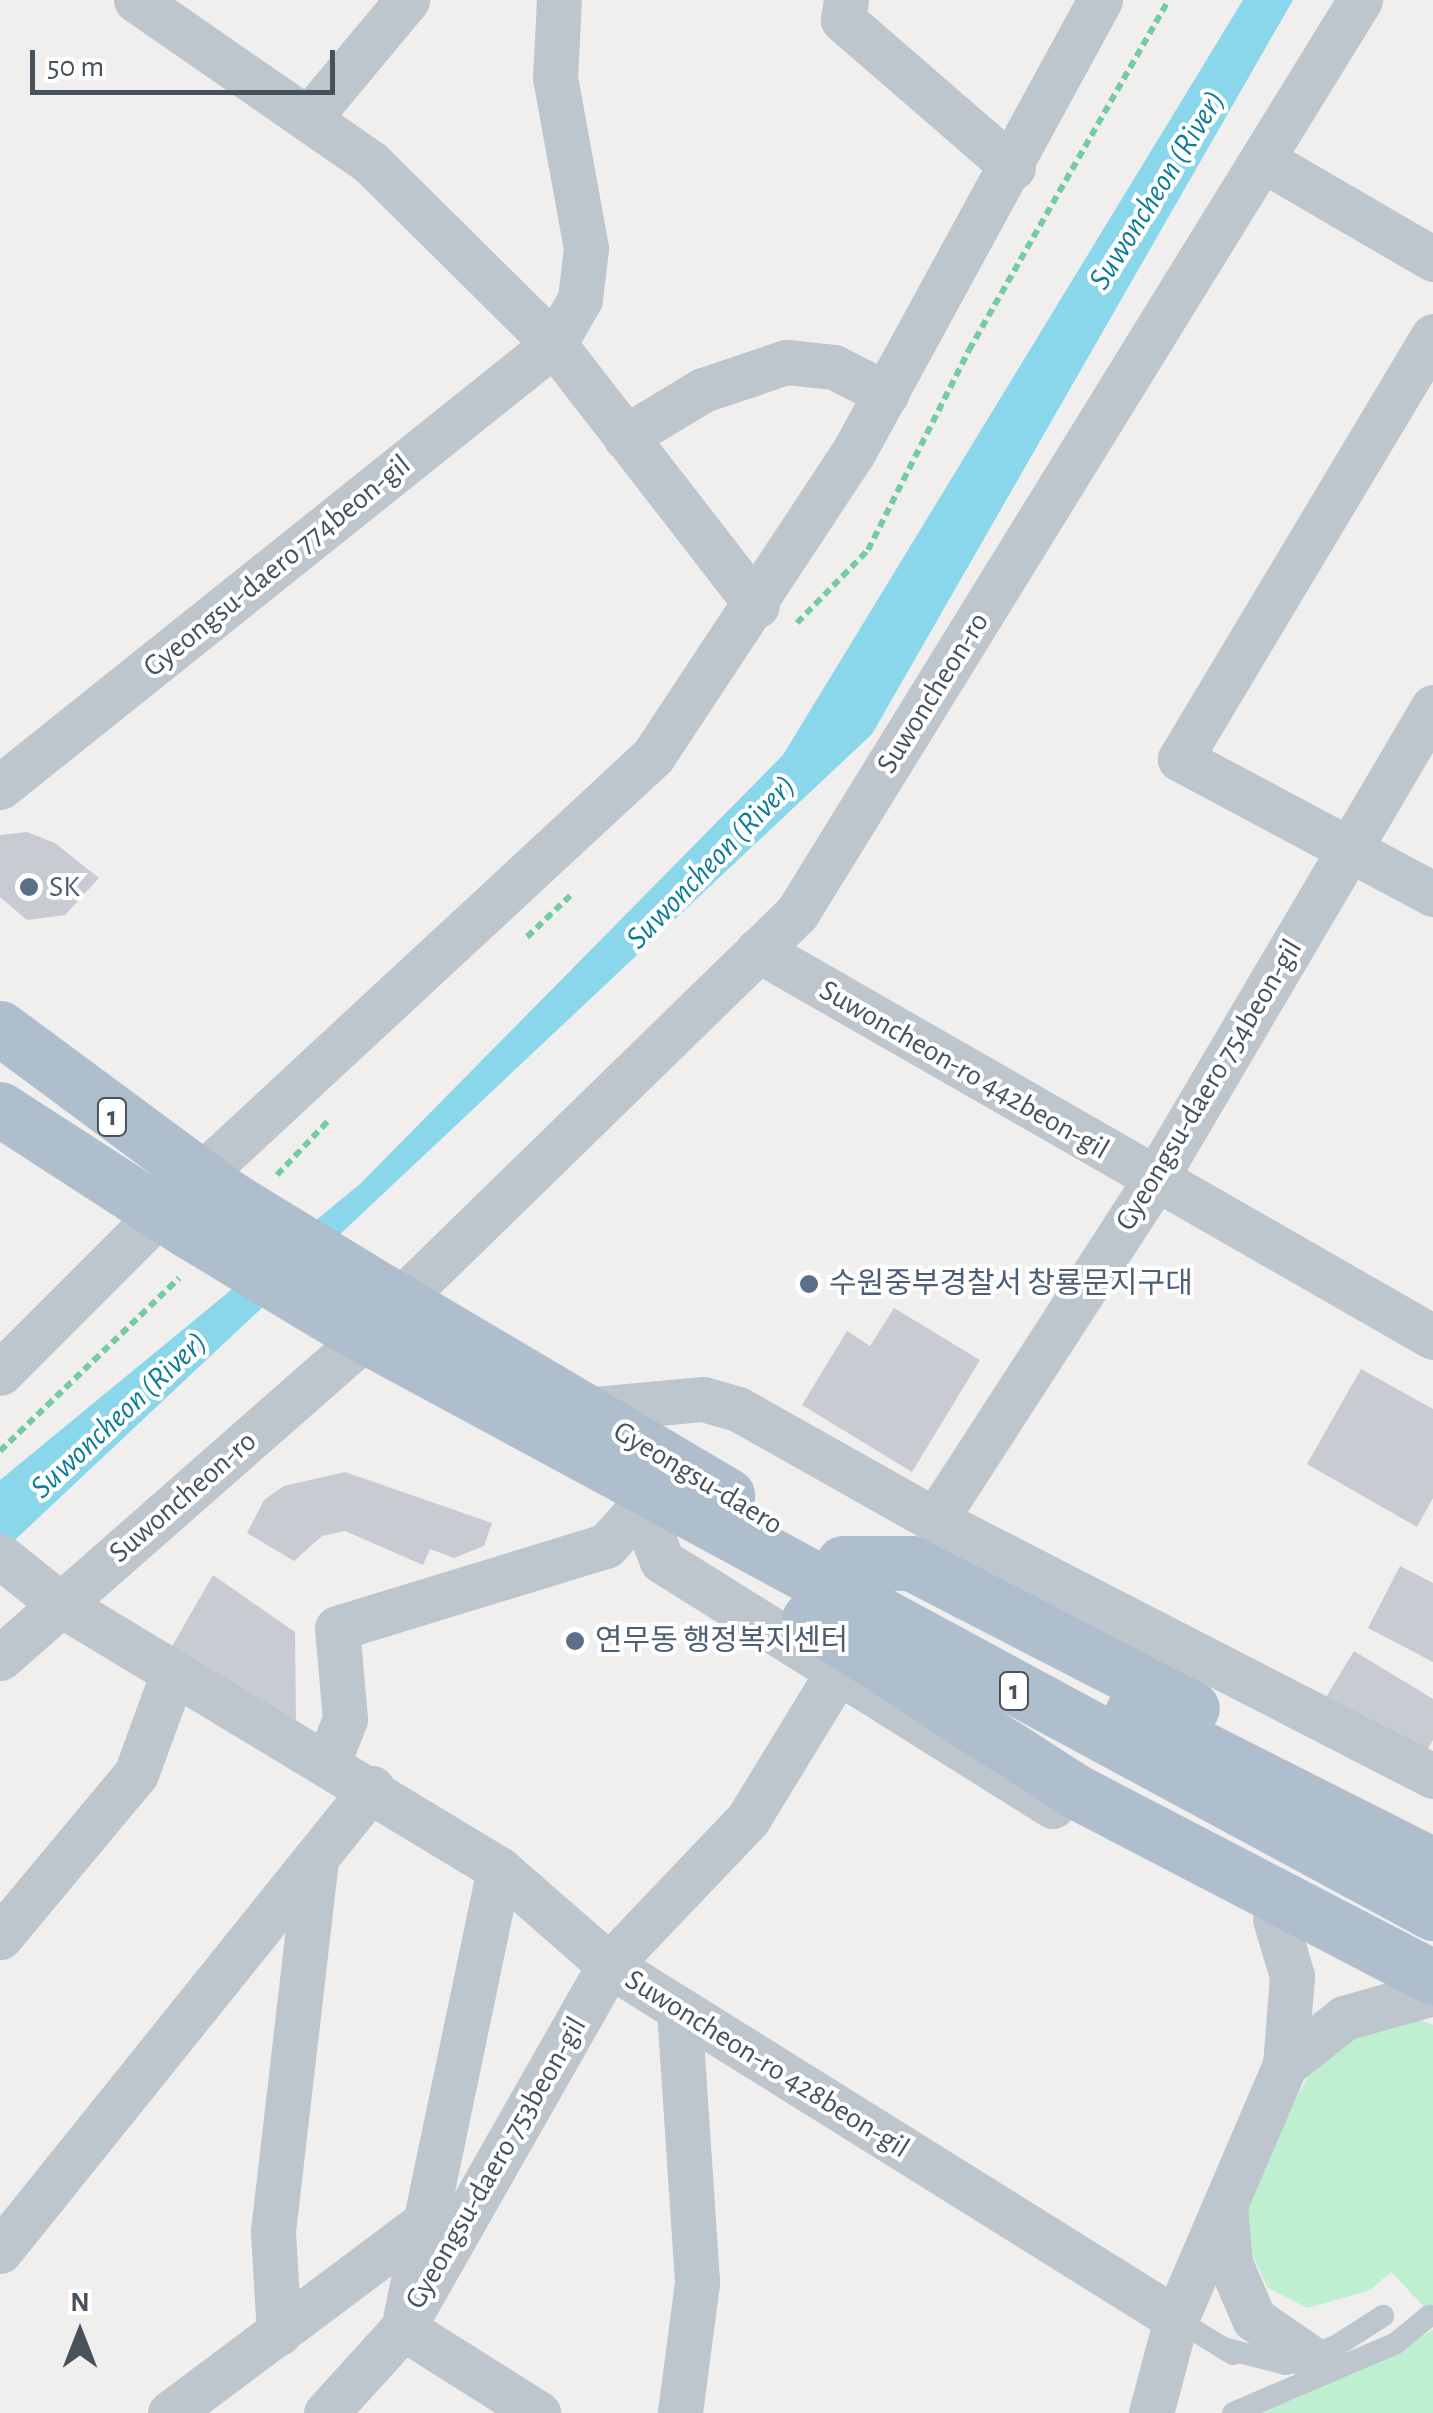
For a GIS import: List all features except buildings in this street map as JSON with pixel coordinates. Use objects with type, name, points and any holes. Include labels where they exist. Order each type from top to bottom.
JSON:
[{"type":"main road","name":"Gyeongsu-daero","points":[[0,1028],[194,1204]]},
{"type":"main road","name":"Gyeongsu-daero","points":[[0,1110],[194,1204],[373,1314],[597,1465],[1433,1913]]},
{"type":"main road","name":"Gyeongsu-daero","points":[[373,1314],[584,1410],[843,1563],[1433,1866]]},
{"type":"main road","points":[[597,1465],[641,1521],[856,1647],[1075,1791],[1431,1990]]},
{"type":"main road","points":[[843,1563],[911,1563],[1433,1826]]},
{"type":"street","points":[[136,0],[370,162],[554,344],[757,606]]},
{"type":"street","points":[[308,119],[407,0]]},
{"type":"street","points":[[554,344],[580,299],[586,248],[556,78],[559,0]]},
{"type":"street","points":[[846,0],[843,20],[1014,166]]},
{"type":"street","points":[[0,1373],[194,1204],[653,756],[757,606],[887,394],[1014,166],[1100,0]]},
{"type":"street","name":"Suwoncheon-ro","points":[[0,1658],[55,1600],[373,1314],[797,913],[1360,0]]},
{"type":"street","points":[[1263,160],[1433,258]]},
{"type":"street","points":[[1433,336],[1180,759],[1433,894]]},
{"type":"street","name":"Gyeongsu-daero 774beon-gil","points":[[0,787],[554,344]]},
{"type":"street","points":[[626,436],[703,390],[786,362],[834,367],[887,394]]},
{"type":"street","name":"Gyeongsu-daero 754beon-gil","points":[[935,1520],[1154,1181],[1433,707]]},
{"type":"street","name":"Suwoncheon-ro 442beon-gil","points":[[758,950],[1154,1181],[1433,1337]]},
{"type":"street","points":[[584,1410],[703,1399],[738,1408],[935,1520],[1433,1776]]},
{"type":"street","points":[[329,1760],[345,1719],[337,1628],[606,1546],[641,1521],[662,1560],[1079,1821],[1275,1919],[1431,1990]]},
{"type":"street","name":"Suwoncheon-ro 428beon-gil","points":[[0,1556],[55,1600],[329,1760],[498,1869],[608,1965],[1176,2319]]},
{"type":"street","name":"Gyeongsu-daero 753beon-gil","points":[[326,2413],[403,2328],[608,1965],[748,1819],[839,1670]]},
{"type":"street","points":[[0,1938],[136,1774],[173,1672]]},
{"type":"street","points":[[0,2251],[372,1788]]},
{"type":"street","points":[[278,2332],[272,2232],[316,1860]]},
{"type":"street","points":[[498,1869],[420,2228],[403,2328],[538,2413]]},
{"type":"street","points":[[1151,2413],[1176,2319],[1224,2197],[1285,2064],[1292,1976],[1275,1919]]},
{"type":"street","points":[[1285,2064],[1344,2018],[1431,1990]]},
{"type":"street","points":[[679,2010],[697,2283],[680,2413]]},
{"type":"street","points":[[1224,2197],[1230,2263],[1254,2319],[1305,2370]]},
{"type":"street","points":[[170,2413],[420,2228]]},
{"type":"lane","points":[[1234,2413],[1382,2316]]},
{"type":"lane","points":[[1176,2319],[1223,2348],[1305,2370],[1396,2343],[1429,2316]]},
{"type":"green space","points":[[1414,2018],[1433,2025],[1433,2316],[1391,2272],[1370,2290],[1307,2308],[1268,2288],[1244,2237],[1243,2194],[1327,2042]]},
{"type":"green space","points":[[1433,2330],[1433,2413],[1248,2413],[1357,2372]]},
{"type":"water","name":"Suwoncheon (River)","points":[[1243,0],[1293,0],[872,734],[0,1554],[0,1480],[360,1184],[783,755]]},
{"type":"place","name":"SK","points":[[29,887]]},
{"type":"place","name":"수원중부경찰서 창룡문지구대","points":[[809,1284]]},
{"type":"place","name":"연무동 행정복지센터","points":[[575,1641]]}]
